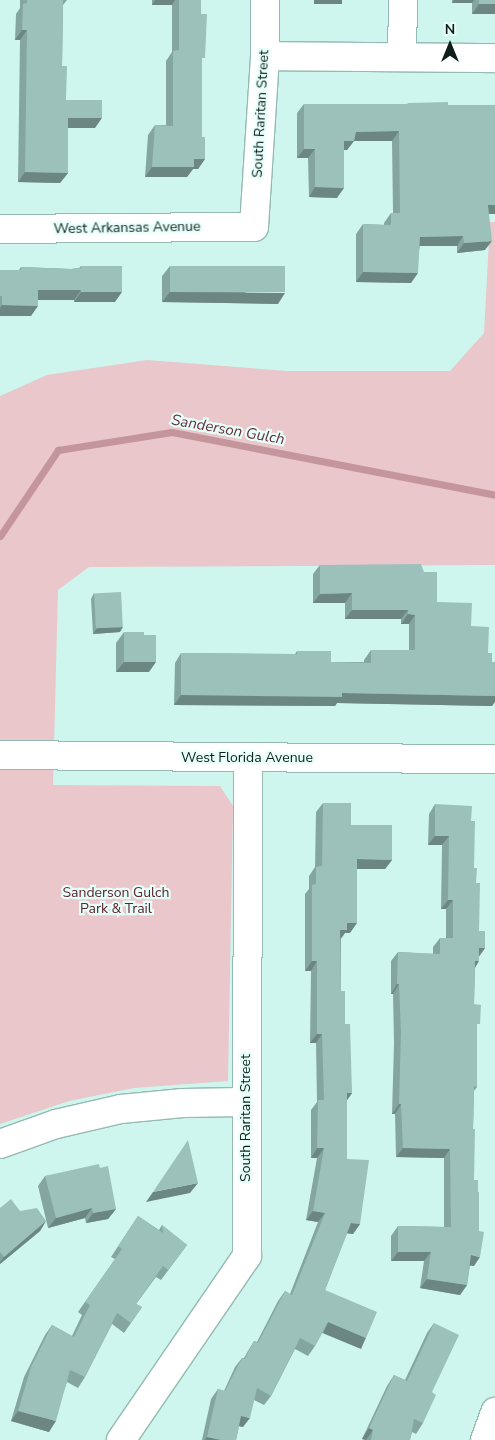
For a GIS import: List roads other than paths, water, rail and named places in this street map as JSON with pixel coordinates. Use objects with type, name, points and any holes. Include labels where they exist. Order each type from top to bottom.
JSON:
[{"type":"street","name":"South Raritan Street","points":[[254,227],[264,56],[265,0]]},
{"type":"street","points":[[402,57],[403,0]]},
{"type":"street","points":[[264,56],[495,58]]},
{"type":"street","name":"West Arkansas Avenue","points":[[0,229],[254,227]]},
{"type":"street","name":"West Florida Avenue","points":[[0,755],[495,759]]},
{"type":"street","name":"South Raritan Street","points":[[121,1440],[247,1256],[245,1102],[248,758]]},
{"type":"street","points":[[0,1144],[56,1124],[120,1109],[183,1103],[245,1102]]},
{"type":"street","points":[[485,1440],[495,1412]]},
{"type":"waterway","name":"Sanderson Gulch","points":[[0,536],[58,450],[172,432],[495,495]]},
{"type":"park label","name":"Sanderson Gulch Park & Trail","points":[[116,902]]}]
